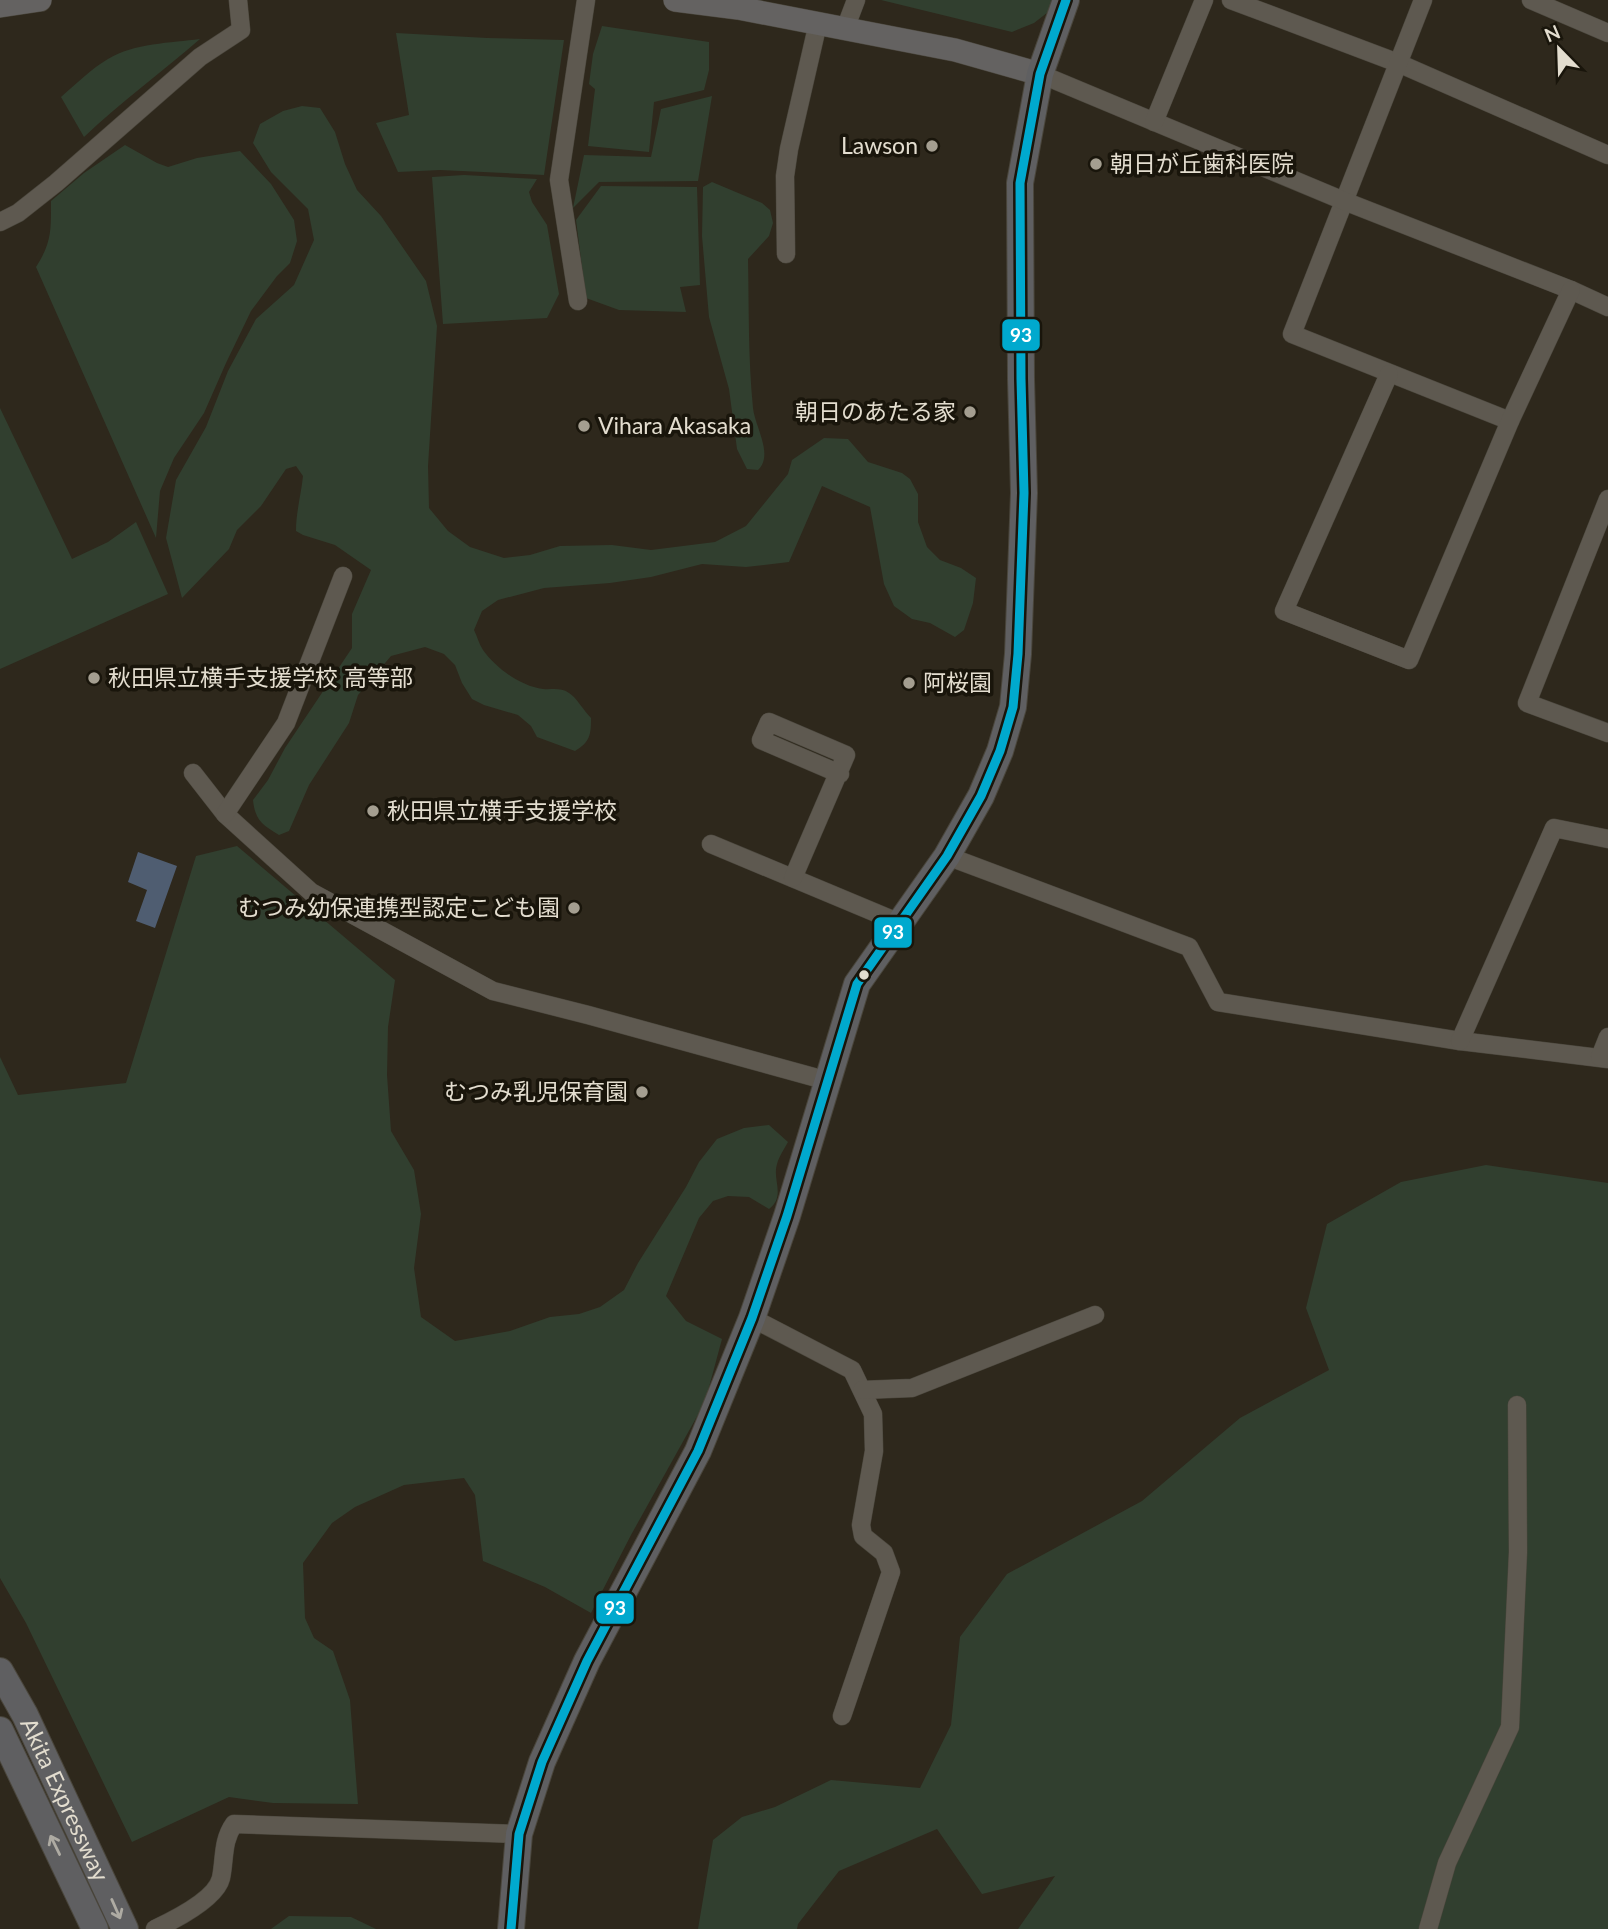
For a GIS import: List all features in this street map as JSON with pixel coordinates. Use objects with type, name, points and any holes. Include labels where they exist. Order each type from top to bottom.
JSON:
[{"type":"highway","points":[[511,1929],[519,1834],[542,1762],[587,1661],[698,1451],[752,1318],[787,1216],[857,984],[947,856],[981,796],[1000,751],[1013,707],[1018,654],[1024,493],[1020,183],[1040,74],[1066,0]]},
{"type":"highway","name":"Akita Expressway","points":[[0,1671],[25,1716],[125,1929]]},
{"type":"highway","name":"Akita Expressway","points":[[0,1730],[95,1929]]},
{"type":"main road","points":[[0,6],[40,0]]},
{"type":"main road","points":[[675,0],[738,4],[845,29],[955,50],[1040,74]]},
{"type":"street","points":[[0,222],[18,213],[57,183],[200,57],[241,30],[238,0]]},
{"type":"street","points":[[578,301],[559,180],[586,0]]},
{"type":"street","points":[[845,29],[856,0]]},
{"type":"street","points":[[1154,121],[1204,0]]},
{"type":"street","points":[[1231,0],[1398,62],[1608,155]]},
{"type":"street","points":[[1423,0],[1292,334],[1510,421]]},
{"type":"street","points":[[1531,0],[1565,7],[1608,33]]},
{"type":"street","points":[[786,254],[785,176],[818,23]]},
{"type":"street","points":[[1040,74],[1344,201],[1608,307]]},
{"type":"street","points":[[1389,374],[1284,611],[1409,660],[1510,421],[1571,290]]},
{"type":"street","points":[[1608,499],[1527,703],[1608,733]]},
{"type":"street","points":[[225,814],[286,723],[342,576]]},
{"type":"street","points":[[193,772],[225,814],[311,892],[492,991],[828,1081]]},
{"type":"street","points":[[793,878],[840,774]]},
{"type":"street","points":[[1460,1041],[1554,828],[1608,839]]},
{"type":"street","points":[[711,844],[900,923]]},
{"type":"street","points":[[947,856],[1189,947],[1218,1002],[1460,1041],[1604,1058],[1608,1037]]},
{"type":"street","points":[[862,1390],[912,1388],[1095,1315]]},
{"type":"street","points":[[752,1318],[852,1370],[873,1414],[874,1451],[861,1525],[863,1536],[884,1553],[891,1572],[842,1716]]},
{"type":"street","points":[[1428,1929],[1447,1863],[1510,1727],[1518,1552],[1517,1405]]},
{"type":"street","points":[[155,1929],[177,1918],[210,1894],[220,1882],[227,1834],[234,1824],[519,1834]]},
{"type":"green space","points":[[881,0],[1055,0],[1052,9],[1034,23],[1012,32]]},
{"type":"green space","points":[[602,26],[709,42],[709,70],[704,90],[654,102],[649,152],[588,146],[595,89],[589,84],[593,54]]},
{"type":"green space","points":[[396,33],[564,40],[544,175],[440,170],[398,172],[376,123],[409,115]]},
{"type":"green space","points":[[200,39],[84,137],[61,97],[84,77],[108,59],[129,50],[153,44]]},
{"type":"green space","points":[[712,96],[698,181],[599,182],[573,208],[584,155],[651,157],[661,109]]},
{"type":"green space","points":[[302,106],[320,108],[335,132],[357,190],[381,216],[426,281],[437,326],[428,466],[429,508],[448,531],[470,547],[504,558],[530,555],[560,546],[612,545],[651,550],[715,542],[746,526],[788,474],[792,460],[824,438],[848,439],[868,462],[902,473],[910,479],[918,494],[918,522],[927,547],[940,560],[961,568],[976,578],[973,603],[964,630],[955,637],[930,623],[912,619],[894,606],[884,584],[870,507],[822,486],[789,562],[746,567],[702,564],[651,577],[544,588],[498,600],[482,611],[474,630],[483,650],[495,663],[526,684],[569,693],[591,718],[589,738],[575,751],[537,737],[531,726],[518,715],[472,699],[455,665],[444,654],[425,647],[391,656],[358,695],[349,723],[309,785],[289,831],[279,835],[264,825],[256,813],[253,800],[352,648],[352,614],[371,570],[335,545],[296,531],[303,476],[296,466],[286,469],[261,506],[237,530],[229,549],[182,598],[166,538],[176,480],[206,427],[228,371],[256,319],[294,285],[314,240],[308,209],[271,172],[253,143],[260,124],[283,111]]},
{"type":"green space","points":[[125,145],[168,167],[197,158],[240,151],[271,184],[294,220],[297,241],[290,263],[251,311],[204,413],[174,458],[160,491],[156,538],[36,267],[50,235],[51,201],[84,173]]},
{"type":"green space","points":[[464,175],[537,179],[529,192],[532,202],[547,225],[559,294],[547,318],[443,324],[432,177]]},
{"type":"green space","points":[[712,182],[762,203],[770,210],[773,223],[769,236],[748,259],[751,390],[754,416],[764,449],[762,464],[758,470],[747,469],[737,449],[729,389],[709,317],[702,236],[703,187]]},
{"type":"green space","points":[[601,186],[697,187],[700,285],[680,287],[686,312],[619,310],[586,298],[576,220]]},
{"type":"green space","points":[[0,408],[72,559],[108,542],[136,522],[168,594],[0,669]]},
{"type":"green space","points":[[237,846],[395,980],[388,1027],[387,1075],[391,1131],[414,1170],[421,1214],[414,1268],[421,1317],[455,1341],[510,1331],[550,1317],[579,1314],[600,1307],[624,1290],[699,1162],[717,1139],[744,1128],[769,1125],[788,1142],[777,1164],[778,1193],[774,1204],[769,1209],[749,1197],[728,1196],[713,1201],[699,1218],[666,1296],[686,1321],[722,1339],[705,1402],[591,1613],[545,1587],[483,1561],[475,1495],[464,1478],[404,1485],[355,1507],[332,1523],[303,1563],[305,1618],[314,1638],[333,1651],[350,1700],[358,1804],[273,1803],[229,1797],[132,1842],[26,1623],[0,1578],[0,1057],[18,1095],[126,1083],[196,856]]},
{"type":"green space","points":[[1486,1165],[1608,1183],[1608,1929],[1018,1929],[1055,1876],[982,1894],[937,1829],[839,1871],[798,1924],[797,1929],[698,1929],[713,1840],[742,1817],[775,1807],[831,1780],[920,1788],[951,1725],[960,1637],[1007,1574],[1142,1501],[1240,1418],[1329,1370],[1306,1308],[1327,1224],[1401,1182]]},
{"type":"green space","points":[[289,1916],[351,1917],[376,1929],[271,1929]]},
{"type":"water","points":[[138,852],[177,866],[155,928],[136,921],[147,890],[128,882]]},
{"type":"transit line","name":"93","points":[[511,1929],[519,1834],[542,1762],[587,1661],[698,1451],[752,1318],[787,1216],[857,984],[947,856],[981,796],[1000,751],[1013,707],[1018,654],[1024,493],[1020,183],[1040,74],[1066,0]]},
{"type":"place","name":"Lawson","points":[[932,146]]},
{"type":"place","name":"朝日が丘歯科医院","points":[[1096,164]]},
{"type":"place","name":"朝日のあたる家","points":[[970,412]]},
{"type":"place","name":"Vihara Akasaka","points":[[584,426]]},
{"type":"place","name":"秋田県立横手支援学校 高等部","points":[[94,678]]},
{"type":"place","name":"阿桜園","points":[[909,683]]},
{"type":"place","name":"秋田県立横手支援学校","points":[[373,811]]},
{"type":"place","name":"むつみ幼保連携型認定こども園","points":[[574,908]]},
{"type":"place","name":"むつみ乳児保育園","points":[[642,1092]]}]
